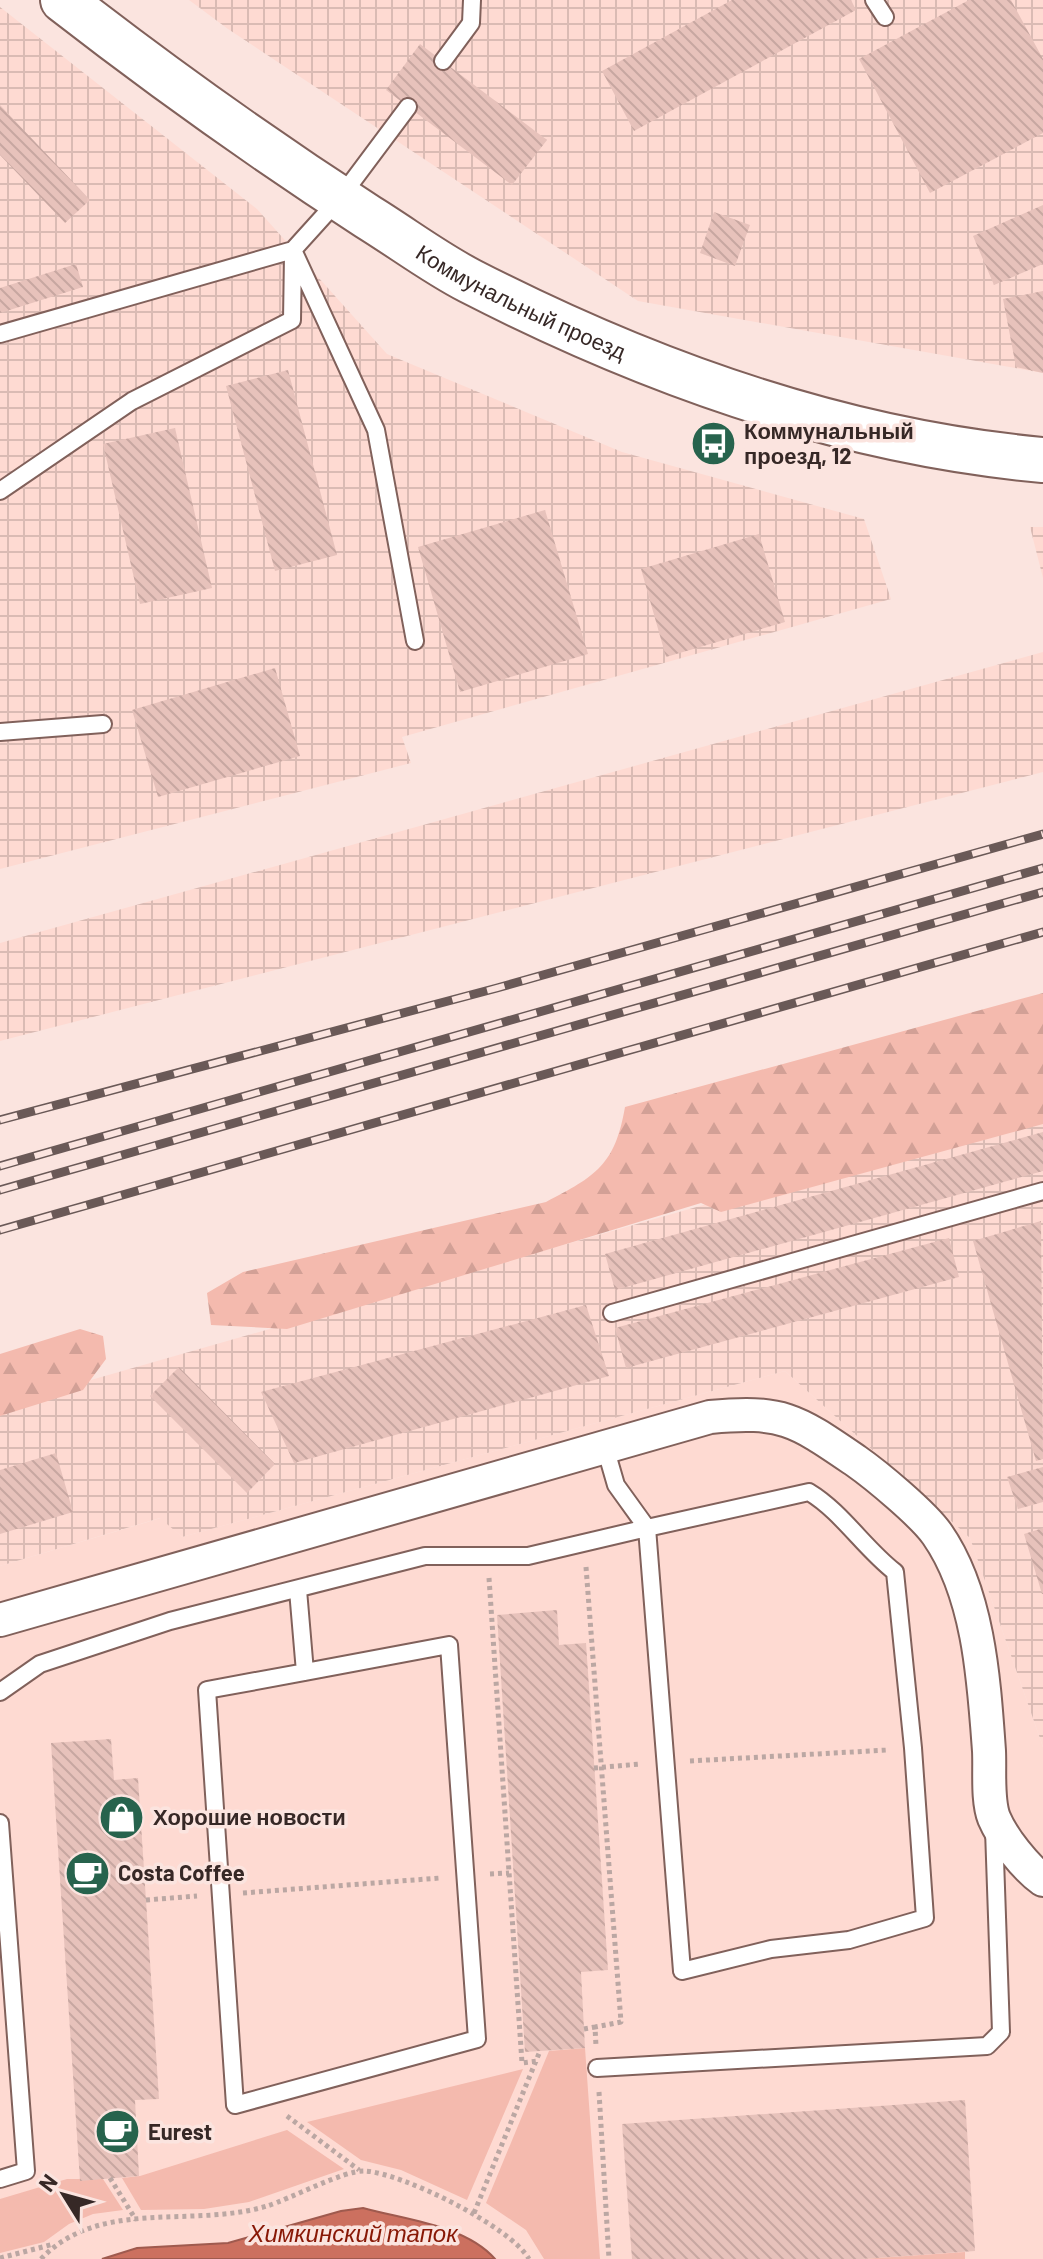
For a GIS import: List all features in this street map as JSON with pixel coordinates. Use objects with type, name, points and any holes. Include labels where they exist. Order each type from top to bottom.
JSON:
[{"type":"street","name":"Коммунальный проезд","points":[[63,0],[188,96],[468,280],[659,367],[802,416],[920,444],[1043,460]]},
{"type":"street","points":[[0,1620],[710,1417],[749,1413],[780,1415],[817,1434],[864,1467],[936,1532],[967,1600],[985,1698],[994,1817],[1030,1871],[1043,1880]]},
{"type":"lane","points":[[443,61],[471,23],[472,0]]},
{"type":"lane","points":[[874,0],[885,17]]},
{"type":"lane","points":[[0,334],[293,250],[340,198],[408,107]]},
{"type":"lane","points":[[0,491],[132,401],[292,320],[293,250]]},
{"type":"lane","points":[[293,250],[376,430],[415,641]]},
{"type":"lane","points":[[0,732],[103,724]]},
{"type":"lane","points":[[612,1313],[1043,1191]]},
{"type":"lane","points":[[0,1692],[40,1664],[170,1621],[425,1556],[528,1556],[585,1541],[647,1528],[809,1492],[822,1500],[877,1559],[895,1572],[913,1748],[925,1918],[849,1940],[771,1949],[682,1971],[647,1528],[616,1485],[605,1447]]},
{"type":"lane","points":[[298,1590],[305,1672]]},
{"type":"lane","points":[[449,1645],[477,2039],[235,2105],[207,1690],[305,1672],[449,1645]]},
{"type":"lane","points":[[597,2068],[987,2046],[1001,2032],[994,1817]]},
{"type":"lane","points":[[0,1823],[26,2171],[0,2179]]},
{"type":"path","points":[[584,2029],[621,2022],[598,1768],[585,1541]]},
{"type":"path","points":[[488,1556],[522,2063],[538,2061]]},
{"type":"path","points":[[598,1768],[913,1748]]},
{"type":"path","points":[[146,1900],[509,1873]]},
{"type":"path","points":[[595,2027],[609,2259]]},
{"type":"path","points":[[474,2213],[540,2051]]},
{"type":"path","points":[[261,2097],[360,2170]]},
{"type":"path","points":[[0,2258],[55,2244],[105,2221],[238,2213],[266,2206],[360,2170],[379,2172],[474,2213],[508,2235],[529,2259]]},
{"type":"path","points":[[110,2178],[136,2220]]},
{"type":"path","points":[[41,2259],[55,2244]]},
{"type":"shaded area","points":[[189,0],[1043,0],[1043,373],[638,301]]},
{"type":"shaded area","points":[[0,7],[257,209],[387,354],[622,452],[864,519],[891,599],[402,737],[411,763],[0,869]]},
{"type":"shaded area","points":[[1030,527],[1043,527],[1043,578]]},
{"type":"shaded area","points":[[1043,652],[1043,772],[0,1041],[0,943]]},
{"type":"shaded area","points":[[1043,1108],[1043,1747],[970,1538],[785,1371],[182,1537],[160,1518],[0,1566],[0,1406]]},
{"type":"shaded area","points":[[785,1371],[970,1538],[1043,1747],[1043,2259],[0,2259],[0,1566],[161,1518],[182,1537]]},
{"type":"green space","points":[[1043,993],[1043,1124],[721,1212],[701,1203],[287,1329],[211,1325],[207,1293],[243,1272],[546,1202],[590,1176],[609,1156],[621,1127],[625,1107]]},
{"type":"green space","points":[[80,1329],[103,1336],[106,1359],[83,1390],[0,1416],[0,1354]]},
{"type":"green space","points":[[585,2048],[600,2259],[544,2259],[526,2230],[486,2203],[549,2051]]},
{"type":"green space","points":[[523,2069],[467,2200],[401,2170],[361,2160],[307,2122]]},
{"type":"green space","points":[[287,2130],[344,2169],[249,2202],[204,2209],[141,2210],[122,2178],[140,2176]]},
{"type":"green space","points":[[67,2179],[103,2179],[123,2210],[93,2214],[69,2224],[44,2242],[0,2253],[0,2199]]},
{"type":"green space","points":[[965,2252],[965,2259],[862,2259]]},
{"type":"water","name":"Химкинский тапок","points":[[363,2208],[451,2231],[468,2238],[495,2259],[102,2259],[137,2248],[228,2243],[341,2211]]},
{"type":"building","points":[[732,0],[851,0],[856,10],[634,131],[602,71]]},
{"type":"building","points":[[969,0],[1011,0],[1043,59],[1043,133],[930,193],[859,59]]},
{"type":"building","points":[[420,44],[547,140],[512,185],[386,90]]},
{"type":"building","points":[[0,105],[90,200],[65,223],[0,155]]},
{"type":"building","points":[[1043,205],[1043,264],[994,285],[973,236]]},
{"type":"building","points":[[714,212],[750,225],[735,266],[700,253]]},
{"type":"building","points":[[76,264],[83,287],[0,313],[0,288]]},
{"type":"building","points":[[1043,291],[1043,373],[1016,367],[1003,299]]},
{"type":"building","points":[[288,370],[337,555],[275,571],[226,386]]},
{"type":"building","points":[[175,428],[212,588],[140,604],[103,444]]},
{"type":"building","points":[[545,510],[588,654],[460,692],[418,547]]},
{"type":"building","points":[[759,534],[785,622],[666,657],[641,569]]},
{"type":"building","points":[[275,668],[300,756],[158,797],[132,710]]},
{"type":"building","points":[[1043,1132],[1043,1171],[615,1290],[605,1254]]},
{"type":"building","points":[[1041,1221],[1043,1459],[1036,1461],[973,1241]]},
{"type":"building","points":[[949,1238],[959,1277],[626,1368],[615,1328]]},
{"type":"building","points":[[586,1305],[609,1376],[294,1463],[261,1392]]},
{"type":"building","points":[[179,1367],[275,1464],[247,1493],[150,1396]]},
{"type":"building","points":[[56,1453],[73,1512],[0,1534],[0,1470]]},
{"type":"building","points":[[1043,1467],[1043,1502],[1018,1509],[1007,1477]]},
{"type":"building","points":[[1043,1528],[1043,1594],[1042,1594],[1024,1534]]},
{"type":"building","points":[[557,1610],[559,1645],[586,1643],[608,1970],[581,1972],[585,2048],[525,2052],[497,1615]]},
{"type":"building","points":[[111,1739],[114,1780],[138,1778],[159,2099],[135,2100],[139,2176],[80,2181],[51,1743]]},
{"type":"building","points":[[965,2100],[975,2251],[862,2259],[632,2259],[622,2124]]},
{"type":"railway","points":[[0,1120],[497,988],[1043,834]]},
{"type":"railway","points":[[0,1166],[1043,868]]},
{"type":"railway","points":[[0,1190],[1043,892]]},
{"type":"railway","points":[[0,1230],[1043,932]]},
{"type":"place","name":"Коммунальный проезд, 12","points":[[713,444]]},
{"type":"place","name":"Хорошие новости","points":[[122,1817]]},
{"type":"place","name":"Costa Coffee","points":[[87,1873]]},
{"type":"place","name":"Eurest","points":[[117,2132]]}]
